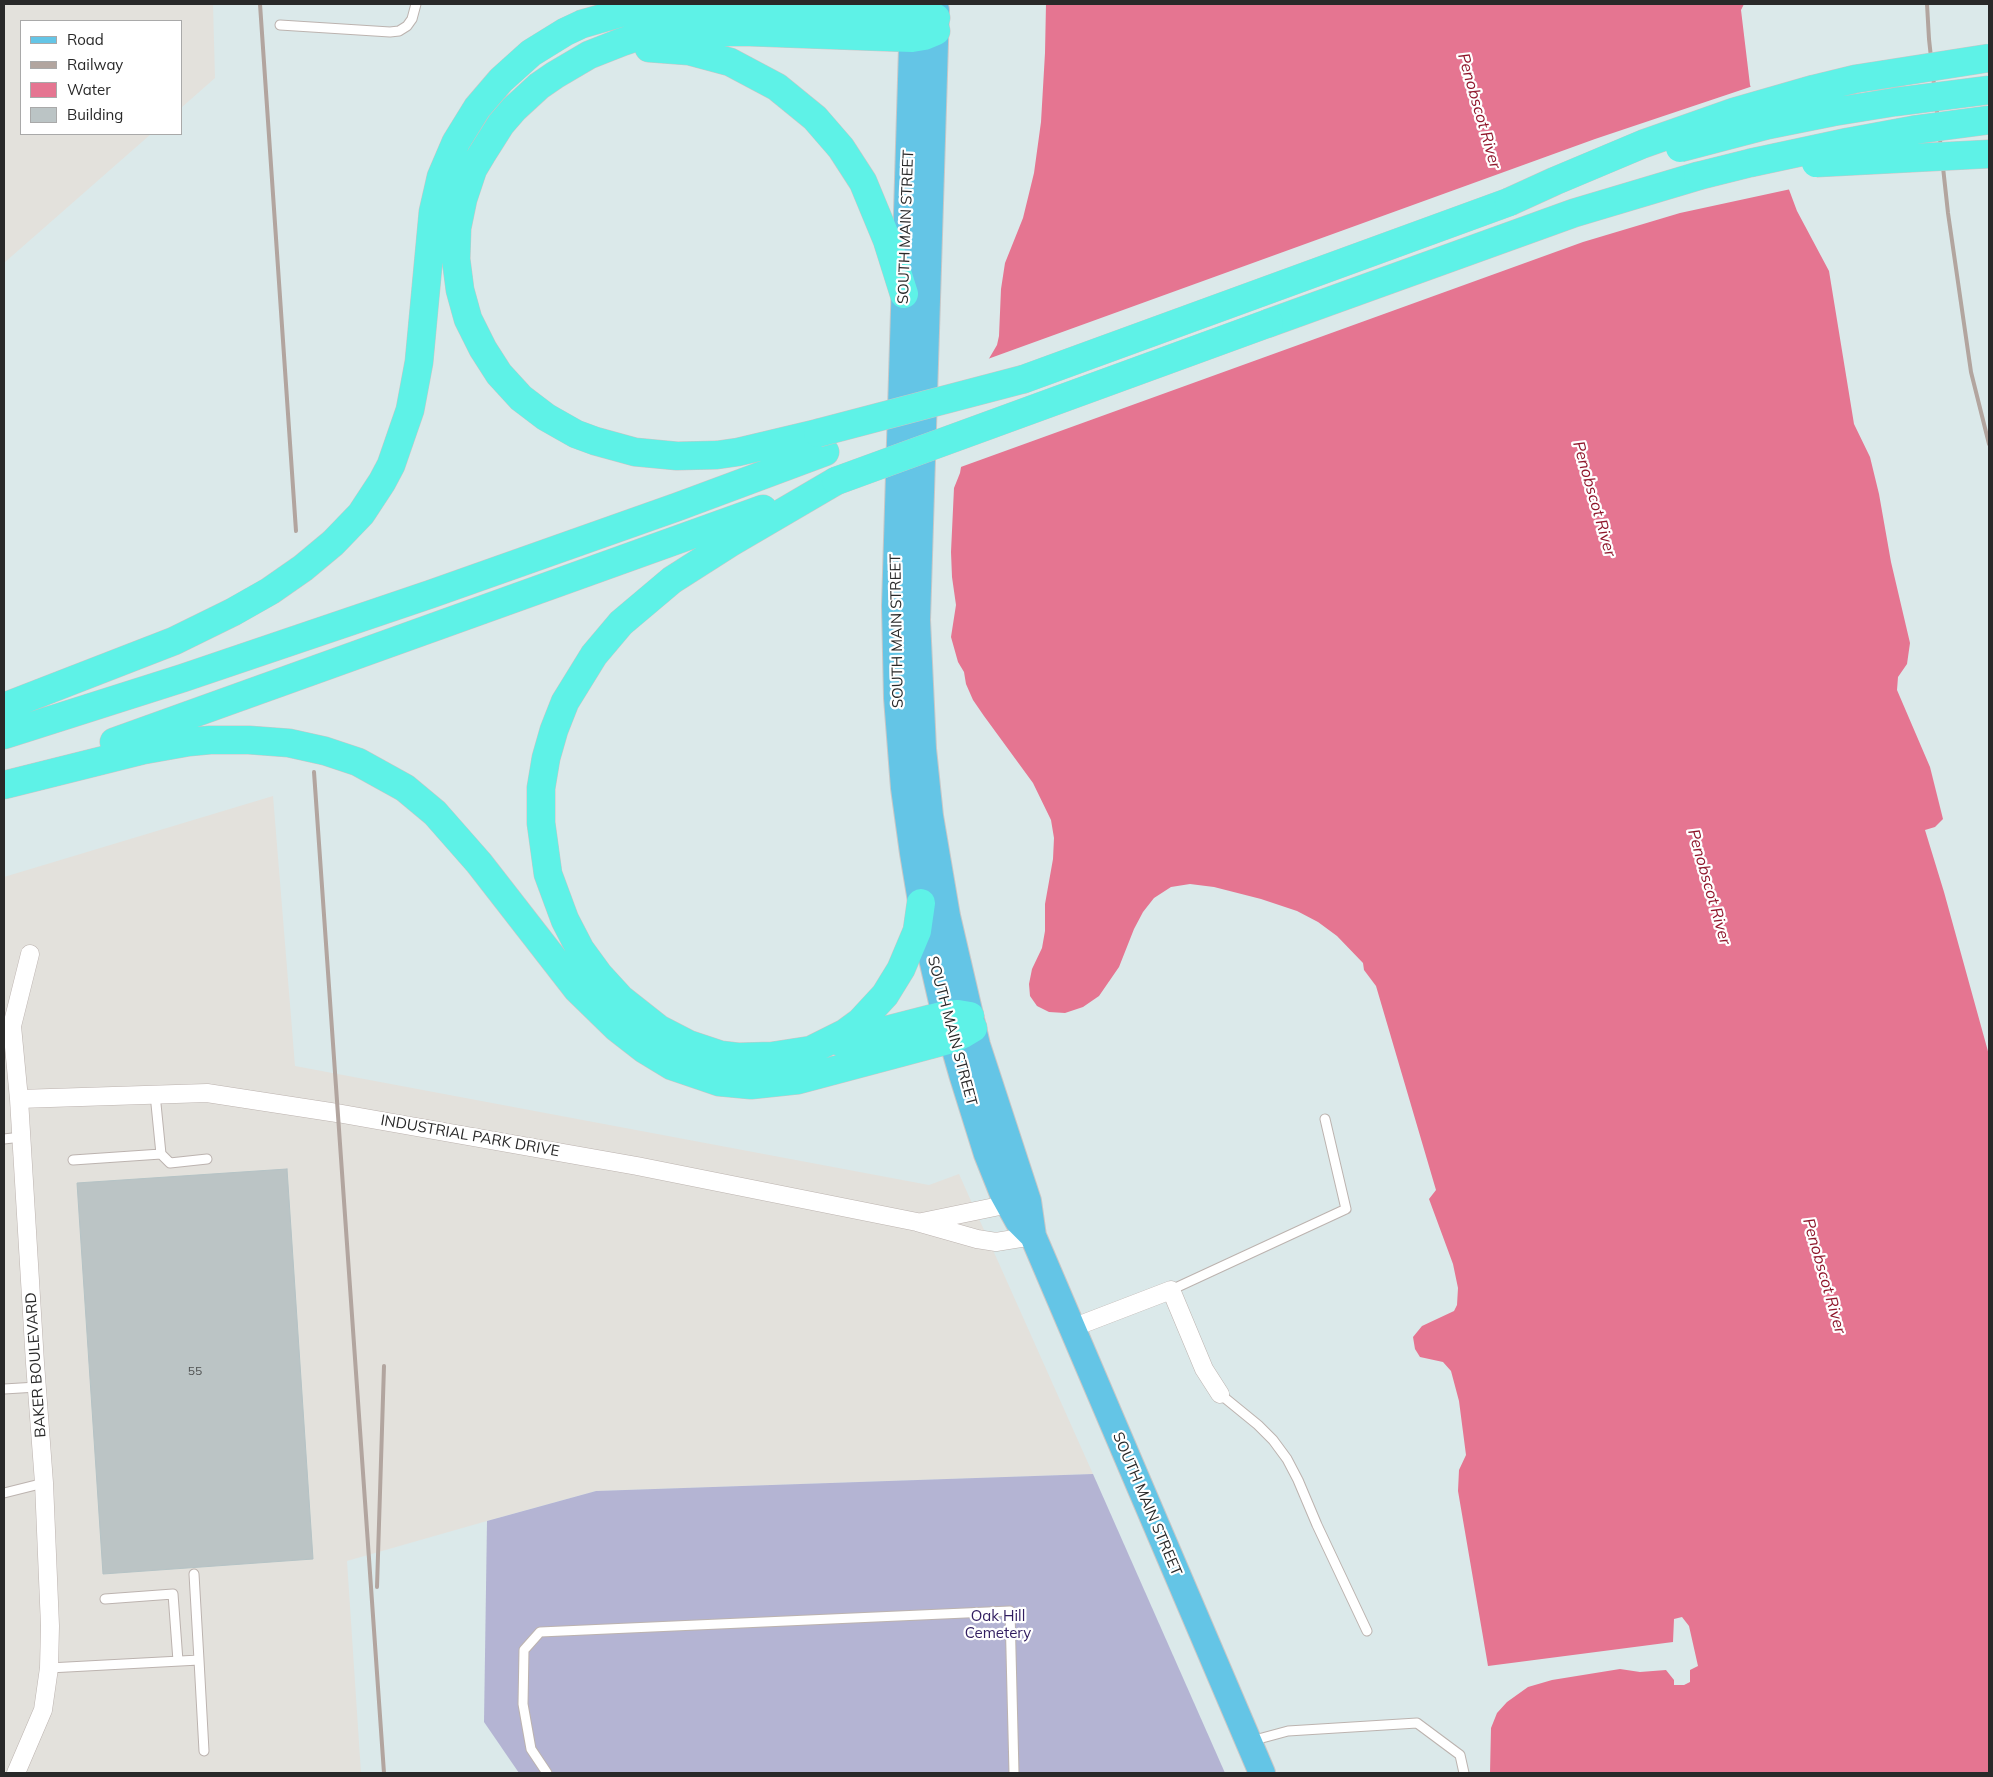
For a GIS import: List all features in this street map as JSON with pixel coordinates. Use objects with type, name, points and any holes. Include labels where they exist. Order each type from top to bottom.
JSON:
[{"type":"highway","points":[[4,707],[174,641],[240,609],[303,568],[334,543],[361,514],[392,465],[410,410],[419,362],[433,212],[441,177],[466,124],[488,94],[515,66],[531,53],[582,24],[640,9],[703,5],[924,17]]},
{"type":"highway","points":[[822,442],[717,455],[677,456],[622,449],[576,434],[546,417],[521,398],[490,361],[472,326],[460,290],[456,244],[462,198],[473,169],[501,124],[514,109],[539,86],[572,64],[622,42],[661,33],[724,31],[924,17]]},
{"type":"highway","points":[[572,64],[632,49],[670,49],[711,56],[730,62],[777,87],[824,128],[856,170],[878,216],[904,294]]},
{"type":"highway","points":[[1509,202],[1555,180],[1644,144],[1734,112],[1855,79],[1989,58]]},
{"type":"highway","points":[[4,736],[431,594],[686,504],[822,442],[1024,379],[1509,202],[1636,161],[1768,125],[1895,102],[1989,90]]},
{"type":"highway","points":[[4,781],[572,578],[1574,213],[1750,162],[1913,130],[1989,120]]},
{"type":"highway","points":[[1698,176],[1832,162],[1989,154]]},
{"type":"highway","points":[[836,481],[716,551],[672,580],[638,607],[607,639],[573,688],[554,730],[543,773],[540,805],[548,874],[572,935],[588,962],[622,999],[660,1029],[704,1050],[721,1055],[755,1058],[791,1054],[960,1024]]},
{"type":"highway","points":[[4,785],[144,750],[189,742],[249,740],[289,743],[325,751],[358,762],[405,788],[435,813],[479,863],[590,1003],[631,1039],[672,1066],[719,1082],[766,1084],[814,1076],[960,1024]]},
{"type":"highway","points":[[811,1050],[853,1028],[885,995],[901,970],[913,944],[921,903]]},
{"type":"main road","name":"SOUTH MAIN STREET","points":[[924,17],[904,294],[895,633],[897,698],[904,780],[921,903],[960,1024]]},
{"type":"main road","name":"SOUTH MAIN STREET","points":[[924,17],[918,586],[919,682],[923,749],[932,824],[947,916],[960,1024],[988,1154],[1018,1203],[1018,1221],[1033,1236],[1262,1773]]},
{"type":"street","name":"BAKER BOULEVARD","points":[[16,1773],[43,1710],[49,1668],[50,1626],[44,1483],[19,1099],[12,1026],[30,954]]},
{"type":"street","name":"INDUSTRIAL PARK DRIVE","points":[[19,1099],[207,1093],[337,1113],[637,1166],[917,1222],[966,1237],[989,1241],[1006,1241],[1033,1236]]},
{"type":"street","name":"INDUSTRIAL PARK DRIVE","points":[[917,1222],[945,1219],[1018,1203]]},
{"type":"street","points":[[1072,1328],[1171,1290],[1204,1370],[1220,1394]]},
{"type":"lane","points":[[280,25],[400,31],[412,19],[416,4]]},
{"type":"lane","points":[[155,1094],[161,1154],[170,1162],[207,1160]]},
{"type":"lane","points":[[1171,1290],[1346,1209],[1325,1119]]},
{"type":"lane","points":[[4,1139],[21,1137]]},
{"type":"lane","points":[[73,1160],[161,1154]]},
{"type":"lane","points":[[4,1389],[37,1387]]},
{"type":"lane","points":[[1220,1394],[1258,1425],[1273,1440],[1287,1459],[1367,1630]]},
{"type":"lane","points":[[4,1493],[44,1483]]},
{"type":"lane","points":[[194,1574],[204,1751]]},
{"type":"lane","points":[[105,1599],[173,1594],[178,1661]]},
{"type":"lane","points":[[546,1773],[531,1749],[523,1704],[524,1650],[540,1632],[1010,1611],[1014,1773]]},
{"type":"lane","points":[[49,1668],[199,1660]]},
{"type":"lane","points":[[1249,1741],[1288,1731],[1417,1723],[1460,1755],[1464,1773]]},
{"type":"shaded area","points":[[4,4],[213,4],[215,78],[182,107],[182,20],[20,20],[20,135],[150,135],[4,263]]},
{"type":"shaded area","points":[[273,796],[295,1066],[929,1185],[959,1174],[1093,1474],[596,1491],[347,1561],[361,1773],[4,1773],[4,877]]},
{"type":"green space","name":"Oak Hill Cemetery","points":[[1093,1474],[1225,1773],[519,1773],[484,1722],[487,1521],[596,1491]]},
{"type":"water","name":"Penobscot River","points":[[1046,4],[1744,4],[1741,10],[1750,85],[1797,211],[1829,271],[1854,424],[1870,457],[1879,494],[1891,562],[1910,643],[1907,664],[1898,677],[1897,690],[1930,767],[1943,819],[1935,827],[1925,830],[1989,1055],[1989,1773],[1490,1773],[1491,1728],[1497,1713],[1507,1702],[1528,1687],[1552,1680],[1620,1669],[1640,1672],[1666,1670],[1674,1680],[1674,1685],[1684,1685],[1690,1682],[1690,1670],[1698,1666],[1689,1626],[1682,1617],[1674,1619],[1673,1642],[1488,1666],[1458,1491],[1459,1470],[1466,1455],[1459,1401],[1451,1371],[1443,1362],[1420,1357],[1415,1349],[1413,1337],[1422,1326],[1454,1311],[1457,1305],[1458,1288],[1453,1264],[1429,1199],[1436,1190],[1376,986],[1364,970],[1363,963],[1337,936],[1318,922],[1297,911],[1261,899],[1214,887],[1190,884],[1171,887],[1154,898],[1143,912],[1134,929],[1119,967],[1099,996],[1083,1007],[1065,1013],[1049,1012],[1037,1006],[1030,996],[1029,984],[1032,969],[1042,948],[1045,931],[1045,904],[1053,859],[1054,838],[1051,820],[1033,783],[973,700],[966,684],[964,672],[958,662],[951,637],[956,605],[951,552],[954,488],[960,473],[971,409],[987,362],[997,345],[1005,263],[1023,218],[1034,173],[1041,122]]},
{"type":"pier","points":[[1753,86],[1791,189],[1680,213],[1583,242],[958,468],[969,408],[985,360],[1595,139]]},
{"type":"building","points":[[287,1169],[313,1559],[103,1574],[77,1183]]},
{"type":"railway","points":[[260,4],[296,531]]},
{"type":"railway","points":[[1927,4],[1929,39],[1948,213],[1971,372],[1989,444]]},
{"type":"railway","points":[[314,772],[384,1773]]},
{"type":"railway","points":[[377,1587],[384,1366]]}]
